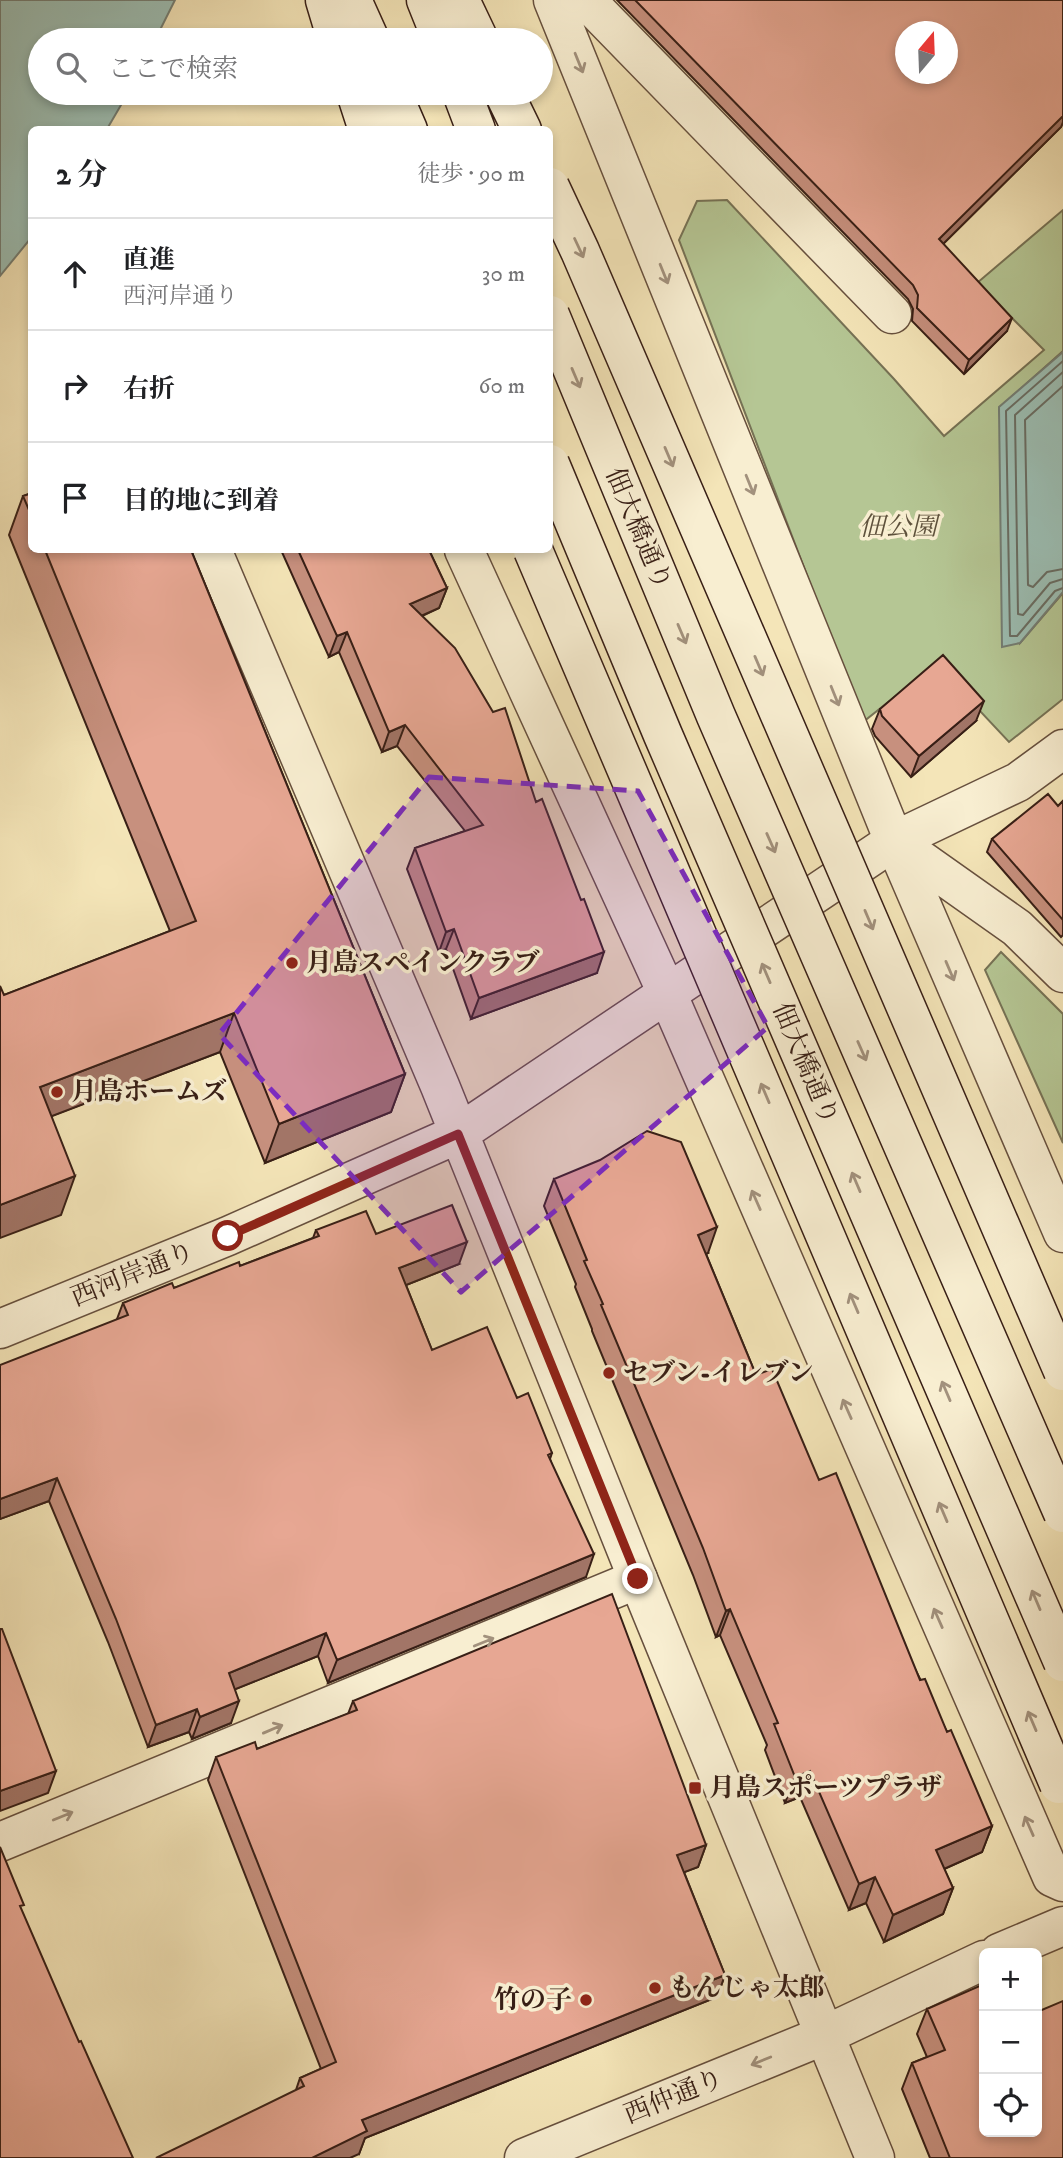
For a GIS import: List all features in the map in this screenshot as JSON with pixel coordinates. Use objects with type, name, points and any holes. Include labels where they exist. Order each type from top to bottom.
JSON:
[{"type":"street","points":[[325,0],[333,28]]},
{"type":"street","points":[[352,0],[365,28]]},
{"type":"street","points":[[426,0],[437,28]]},
{"type":"street","points":[[460,0],[473,28]]},
{"type":"street","points":[[553,0],[894,841],[1063,1233]]},
{"type":"street","points":[[586,0],[892,314]]},
{"type":"street","points":[[360,105],[367,126]]},
{"type":"street","points":[[397,105],[406,126]]},
{"type":"street","points":[[467,105],[474,126]]},
{"type":"street","points":[[510,105],[520,126]]},
{"type":"street","points":[[553,193],[586,264],[1063,1371]]},
{"type":"street","name":"佃大橋通り","points":[[553,322],[716,716],[1063,1513]]},
{"type":"street","name":"佃大橋通り","points":[[553,471],[669,748],[1063,1662]]},
{"type":"street","points":[[213,553],[435,1074],[875,2158]]},
{"type":"street","points":[[465,553],[667,993],[1052,1877],[1063,1882]]},
{"type":"street","points":[[534,553],[1061,1789]]},
{"type":"street","name":"西河岸通り","points":[[0,1329],[228,1236],[458,1134],[894,841],[1018,782],[1063,749]]},
{"type":"street","points":[[894,841],[1017,928],[1063,973]]},
{"type":"street","points":[[0,1842],[638,1579]]},
{"type":"street","points":[[1011,1948],[1063,1926]]},
{"type":"street","name":"西仲通り","points":[[523,2158],[825,2035],[979,1962]]},
{"type":"highlighted area","points":[[429,777],[638,791],[768,1027],[461,1292],[219,1034]]},
{"type":"green space","name":"佃公園","points":[[727,200],[944,436],[1044,350],[977,283],[1063,210],[1063,351],[999,408],[1020,643],[1063,593],[1063,699],[1009,742],[936,664],[863,722],[679,240],[697,201]]},
{"type":"green space","points":[[1001,952],[1063,1014],[1063,1143],[985,970]]},
{"type":"water","points":[[0,0],[175,0],[161,28],[28,28],[28,105],[121,105],[109,126],[28,126],[28,242],[0,276]]},
{"type":"water","points":[[1063,352],[1063,592],[1020,643],[1002,647],[999,407]]},
{"type":"building","points":[[635,0],[1063,0],[1063,116],[939,239],[1012,318],[969,360],[917,308],[918,295],[913,285]]},
{"type":"building","points":[[28,494],[28,508],[23,496]]},
{"type":"building","points":[[46,553],[192,553],[405,1074],[279,1124],[234,1013],[40,1087],[75,1176],[0,1205],[0,986],[4,995],[196,921]]},
{"type":"building","points":[[299,553],[430,553],[447,588],[410,604],[455,648],[493,712],[505,708],[536,802],[542,799],[604,952],[479,998],[454,929],[446,932],[415,848],[483,825],[405,725],[389,732],[347,632],[337,636]]},
{"type":"building","points":[[943,655],[984,701],[919,756],[882,716],[880,709]]},
{"type":"building","points":[[1048,794],[1058,806],[1063,801],[1063,920],[992,839]]},
{"type":"building","points":[[647,1131],[681,1142],[717,1227],[698,1235],[756,1375],[772,1369],[819,1480],[836,1473],[920,1680],[925,1679],[947,1732],[951,1730],[992,1826],[936,1850],[953,1888],[893,1915],[875,1877],[859,1884],[810,1771],[795,1777],[774,1724],[778,1723],[730,1609],[726,1611],[703,1548],[601,1305],[603,1304],[584,1261],[587,1260],[554,1179],[600,1160]]},
{"type":"building","points":[[452,1205],[467,1242],[399,1268],[432,1350],[487,1327],[517,1398],[528,1393],[552,1453],[548,1455],[594,1554],[337,1660],[326,1633],[229,1673],[239,1701],[200,1717],[197,1709],[156,1725],[116,1619],[57,1478],[0,1499],[0,1365],[128,1315],[123,1303],[172,1283],[174,1288],[239,1262],[240,1266],[319,1236],[316,1230],[366,1211],[376,1234]]},
{"type":"building","points":[[612,1594],[706,1845],[677,1855],[725,1975],[362,2120],[367,2131],[312,2158],[156,2158],[304,2086],[300,2078],[336,2062],[216,1757],[255,1742],[257,1749],[357,1710],[353,1701]]},
{"type":"building","points":[[0,1629],[56,1771],[0,1791]]},
{"type":"building","points":[[0,1847],[24,1905],[20,1906],[133,2158],[0,2158]]},
{"type":"building","points":[[979,1986],[979,2137],[1042,2137],[1042,2010],[1063,2001],[1063,2158],[950,2158],[912,2063],[945,2050],[927,2009]]},
{"type":"place","name":"月島スペインクラブ","points":[[292,963]]},
{"type":"place","name":"月島ホームズ","points":[[57,1092]]},
{"type":"place","name":"セブン-イレブン","points":[[609,1373]]},
{"type":"place","name":"月島スポーツプラザ","points":[[695,1788]]},
{"type":"place","name":"もんじゃ太郎","points":[[655,1988]]},
{"type":"place","name":"竹の子","points":[[586,2000]]},
{"type":"route","points":[[228,1236],[458,1134],[638,1579]]}]
